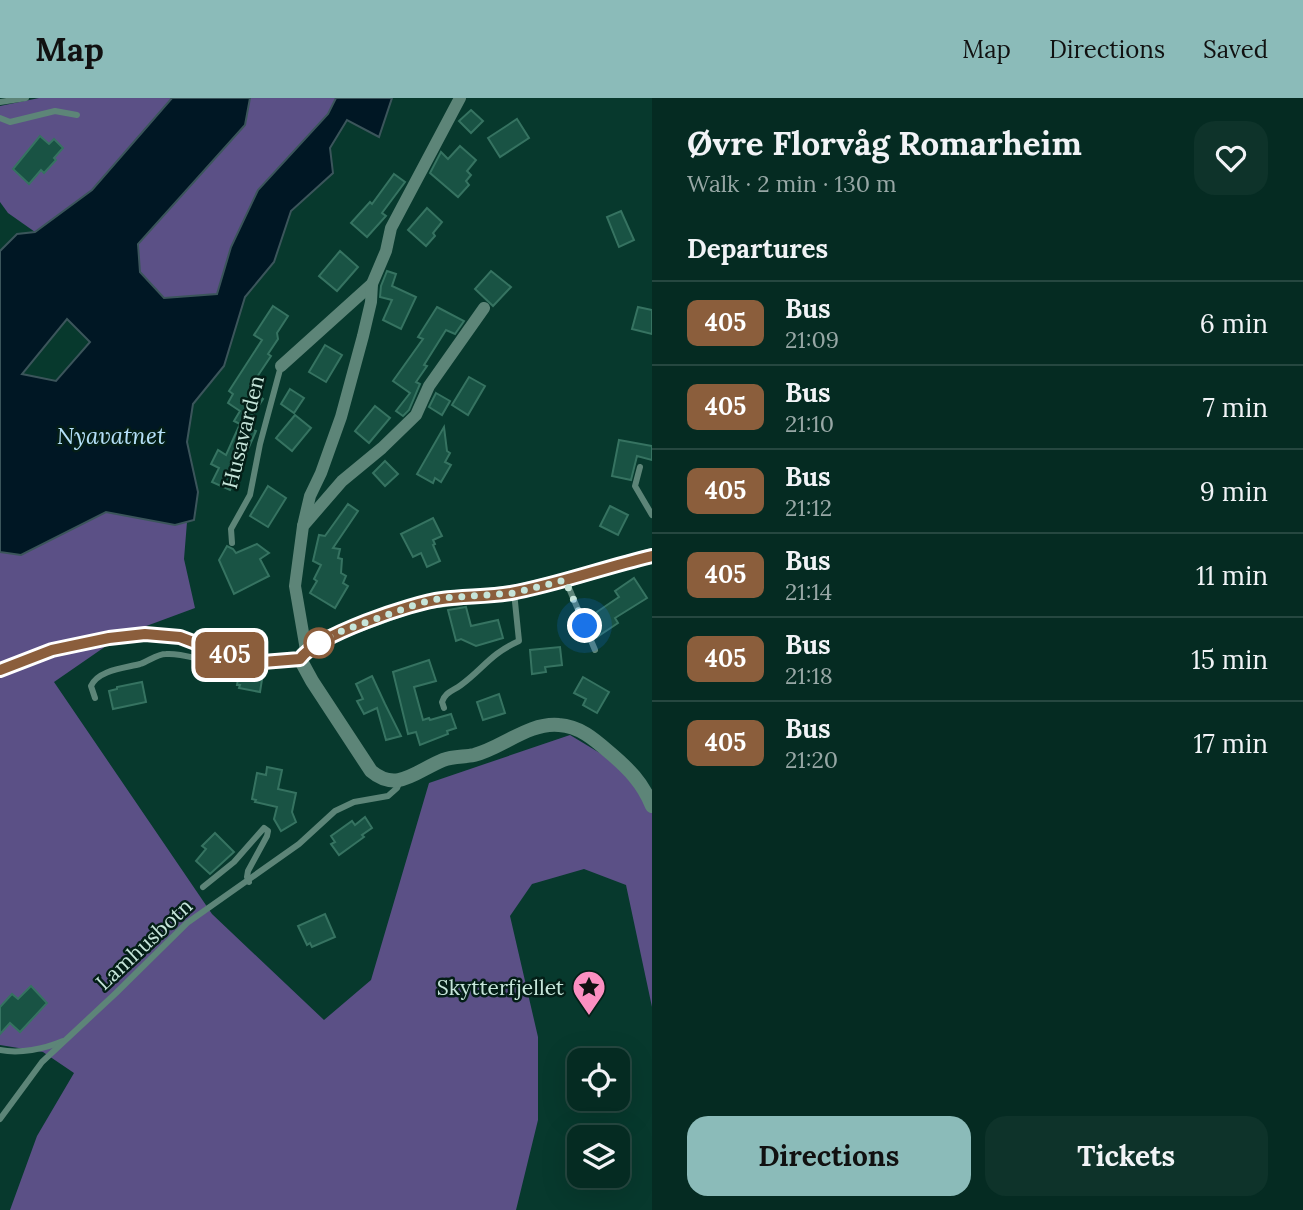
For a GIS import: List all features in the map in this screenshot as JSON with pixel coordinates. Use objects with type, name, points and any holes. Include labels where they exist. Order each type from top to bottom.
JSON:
[{"type":"street","name":"Husavarden","points":[[303,654],[295,586],[310,495],[341,417],[363,337],[372,284],[398,213],[460,98]]},
{"type":"street","name":"Husavarden","points":[[281,366],[372,284]]},
{"type":"street","points":[[303,526],[342,481],[416,415],[429,386],[484,308]]},
{"type":"street","points":[[0,670],[52,650],[109,638],[145,634],[180,637],[239,657],[263,662],[303,654],[342,631],[420,603],[443,598],[514,593],[652,555]]},
{"type":"street","points":[[303,654],[312,681],[371,771],[384,780],[400,781],[446,759],[473,755],[502,745],[533,729],[549,724],[561,724],[583,732],[610,753],[639,782],[652,806]]},
{"type":"lane","points":[[0,102],[26,98]]},
{"type":"lane","points":[[0,118],[10,122],[55,111],[77,115]]},
{"type":"lane","name":"Husavarden","points":[[232,543],[232,529],[250,495],[260,444],[281,366]]},
{"type":"lane","points":[[640,467],[635,486],[652,515]]},
{"type":"lane","points":[[565,580],[595,650]]},
{"type":"lane","points":[[444,708],[442,702],[445,694],[462,684],[496,653],[519,641],[514,593]]},
{"type":"lane","points":[[95,698],[91,686],[100,676],[160,655],[181,655],[223,663],[239,657]]},
{"type":"lane","name":"Lamhusbotn","points":[[0,1119],[42,1062],[173,934],[249,882],[299,844],[335,811],[354,802],[388,796],[400,781]]},
{"type":"lane","name":"Lamhusbotn","points":[[203,887],[234,862],[264,828],[268,831],[267,836],[248,871],[249,882]]},
{"type":"lane","name":"Lamhusbotn","points":[[0,1050],[11,1052],[43,1047],[68,1039]]},
{"type":"shaded area","points":[[39,98],[172,98],[92,190],[35,232],[8,213],[0,202],[0,106]]},
{"type":"shaded area","points":[[250,98],[336,98],[328,114],[231,247],[217,294],[163,298],[140,272],[138,244],[245,125]]},
{"type":"shaded area","points":[[106,512],[175,525],[187,522],[184,559],[195,608],[122,635],[54,682],[212,914],[324,1020],[371,980],[429,783],[570,735],[628,770],[652,799],[652,1007],[626,885],[584,869],[532,884],[510,916],[538,1037],[538,1120],[516,1210],[10,1210],[37,1136],[74,1073],[43,1052],[0,1045],[0,552],[21,555]]},
{"type":"water","name":"Nyavatnet","points":[[172,98],[250,98],[245,125],[138,244],[140,272],[164,298],[217,294],[231,247],[258,190],[328,114],[336,98],[392,98],[379,137],[347,120],[330,148],[333,173],[291,211],[274,262],[245,297],[224,366],[193,404],[187,442],[198,492],[194,520],[175,525],[106,512],[21,555],[0,552],[0,251],[17,234],[35,232],[92,190]],"holes":[[[67,319],[90,342],[56,381],[22,374]]]},
{"type":"building","points":[[471,110],[483,121],[471,133],[459,121]]},
{"type":"building","points":[[517,119],[529,138],[500,157],[488,138]]},
{"type":"building","points":[[40,136],[49,144],[54,139],[63,148],[44,173],[41,170],[29,184],[13,169]]},
{"type":"building","points":[[460,146],[476,160],[467,171],[471,175],[466,181],[469,185],[458,197],[430,173],[441,152],[448,159]]},
{"type":"building","points":[[394,174],[405,182],[382,213],[386,216],[367,237],[351,223],[370,202],[372,204]]},
{"type":"building","points":[[427,208],[442,222],[426,246],[408,230]]},
{"type":"building","points":[[621,211],[634,240],[619,247],[607,217]]},
{"type":"building","points":[[340,251],[358,267],[337,291],[319,276]]},
{"type":"building","points":[[387,271],[396,274],[392,286],[416,297],[401,329],[383,320],[392,300],[380,297]]},
{"type":"building","points":[[491,271],[511,287],[493,306],[475,289]]},
{"type":"building","points":[[273,306],[288,316],[268,354],[271,356],[255,380],[262,385],[256,394],[263,399],[245,427],[256,431],[230,490],[212,482],[219,468],[211,464],[218,450],[226,455],[240,424],[234,421],[240,411],[228,403],[233,394],[229,391],[262,340],[254,335]]},
{"type":"building","points":[[437,307],[464,321],[455,334],[446,330],[424,365],[427,366],[416,382],[420,384],[409,410],[403,416],[396,411],[410,393],[393,381],[423,339],[418,337]]},
{"type":"building","points":[[638,307],[652,310],[652,334],[632,329]]},
{"type":"building","points":[[325,345],[342,355],[326,382],[309,372]]},
{"type":"building","points":[[469,377],[485,386],[468,415],[452,405]]},
{"type":"building","points":[[290,389],[304,398],[294,413],[281,404]]},
{"type":"building","points":[[436,393],[450,401],[442,415],[429,407]]},
{"type":"building","points":[[375,406],[390,418],[369,443],[355,431]]},
{"type":"building","points":[[295,415],[311,428],[292,451],[276,438]]},
{"type":"building","points":[[444,427],[447,451],[450,453],[445,462],[451,465],[441,482],[435,478],[433,483],[417,474]]},
{"type":"building","points":[[619,440],[652,446],[652,460],[637,456],[631,480],[612,476]]},
{"type":"building","points":[[385,461],[398,474],[385,486],[373,473]]},
{"type":"building","points":[[268,486],[286,498],[268,527],[250,516]]},
{"type":"building","points":[[348,504],[358,511],[333,548],[340,549],[338,558],[342,559],[341,573],[346,576],[343,583],[348,586],[335,608],[310,593],[317,581],[314,579],[321,565],[313,561],[319,535],[325,536]]},
{"type":"building","points":[[610,506],[628,515],[618,535],[600,526]]},
{"type":"building","points":[[433,518],[442,536],[433,540],[440,561],[427,567],[421,553],[413,557],[401,534]]},
{"type":"building","points":[[257,544],[269,553],[260,559],[269,576],[234,594],[219,560],[227,546],[236,553]]},
{"type":"building","points":[[634,578],[647,598],[615,618],[618,623],[597,637],[588,618],[619,597],[615,591]]},
{"type":"building","points":[[466,607],[471,626],[498,620],[503,638],[476,646],[461,639],[456,641],[448,610]]},
{"type":"building","points":[[560,647],[562,665],[545,667],[546,672],[532,674],[530,650]]},
{"type":"building","points":[[429,660],[436,681],[414,687],[423,720],[451,714],[456,728],[420,745],[416,732],[408,734],[393,672]]},
{"type":"building","points":[[243,669],[263,673],[260,692],[239,688],[239,673],[242,674]]},
{"type":"building","points":[[372,676],[401,736],[386,740],[377,708],[364,714],[357,701],[363,699],[356,684]]},
{"type":"building","points":[[583,677],[609,692],[597,713],[583,705],[586,699],[574,693]]},
{"type":"building","points":[[142,682],[146,702],[113,709],[109,691]]},
{"type":"building","points":[[499,694],[505,713],[483,720],[477,702]]},
{"type":"building","points":[[267,767],[282,770],[278,789],[296,793],[292,812],[296,822],[281,831],[274,819],[277,807],[252,799],[257,773],[266,775]]},
{"type":"building","points":[[365,817],[372,828],[339,855],[331,844],[335,842],[331,836],[352,821],[355,825]]},
{"type":"building","points":[[215,833],[234,852],[210,874],[196,861],[206,849],[202,846]]},
{"type":"building","points":[[325,914],[335,937],[312,947],[310,943],[307,945],[298,926]]},
{"type":"building","points":[[31,986],[47,1003],[20,1032],[10,1023],[0,1034],[0,1007],[12,994],[18,999]]},
{"type":"bus line","name":"405","points":[[0,670],[52,650],[109,638],[145,634],[180,637],[214,650],[263,662],[300,659],[306,650],[332,635],[406,607],[443,598],[514,593],[652,556]]},
{"type":"place","name":"Skytterfjellet","points":[[589,1017]]},
{"type":"route","points":[[319,643],[342,631],[420,603],[443,598],[514,593],[565,580],[585,626]]}]
